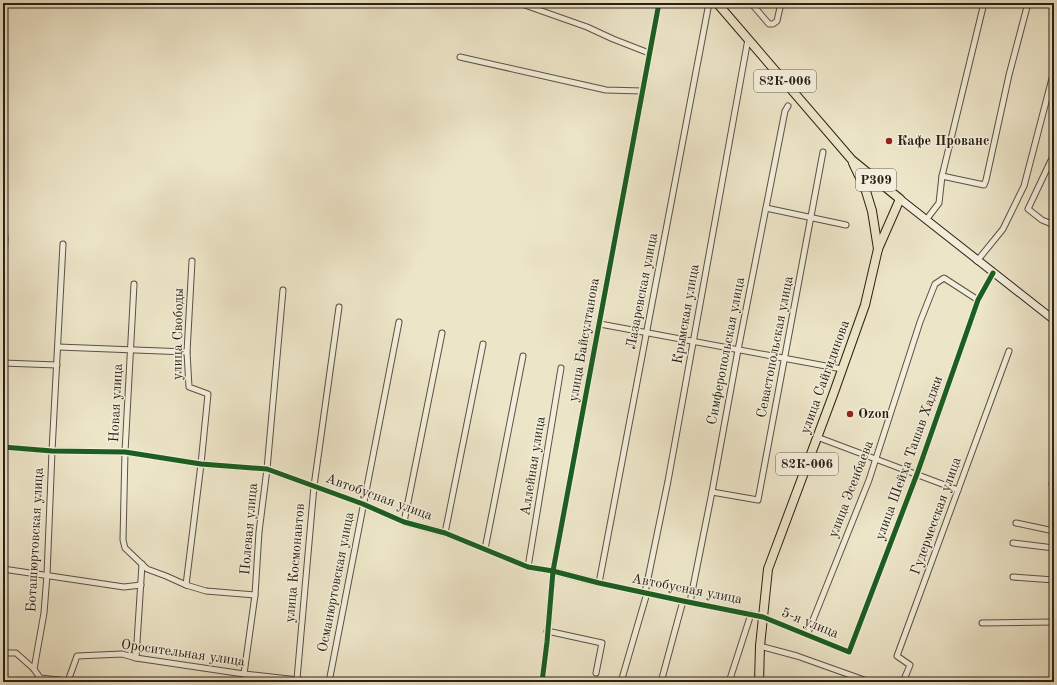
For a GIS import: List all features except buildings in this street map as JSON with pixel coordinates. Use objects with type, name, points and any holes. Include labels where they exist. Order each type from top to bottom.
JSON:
[{"type":"main road","name":"82К-006","points":[[717,3],[852,160],[865,188],[878,249]]},
{"type":"main road","name":"Р309","points":[[852,160],[900,199]]},
{"type":"main road","points":[[900,199],[1054,320]]},
{"type":"main road","name":"улица Сайгидинова","points":[[759,682],[760,646],[768,569],[865,305],[878,249],[900,199]]},
{"type":"street","points":[[519,3],[587,26],[613,39],[649,53]]},
{"type":"street","name":"улица Байсултанова","points":[[542,682],[553,571],[659,3]]},
{"type":"street","name":"Лазаревская улица","points":[[599,583],[709,3]]},
{"type":"street","points":[[751,3],[769,24],[773,24],[777,21],[781,3]]},
{"type":"street","points":[[926,220],[939,203],[942,176],[984,3]]},
{"type":"street","points":[[942,176],[984,185],[1009,75],[1028,3]]},
{"type":"street","name":"Крымская улица","points":[[621,682],[646,593],[668,481],[748,39]]},
{"type":"street","points":[[460,57],[606,90],[642,91]]},
{"type":"street","points":[[977,261],[1003,229],[1024,186],[1054,71]]},
{"type":"street","name":"Симферопольская улица","points":[[690,602],[785,111],[788,106]]},
{"type":"street","name":"Севастопольская улица","points":[[712,492],[758,500],[823,152]]},
{"type":"street","points":[[1054,154],[1028,209],[1042,220],[1054,225]]},
{"type":"street","points":[[766,208],[846,225]]},
{"type":"street","points":[[3,292],[5,237]]},
{"type":"street","name":"Боташюртовская улица","points":[[34,669],[44,613],[48,576],[52,451],[63,244]]},
{"type":"street","name":"улица Свободы","points":[[186,585],[208,394],[189,387],[188,352],[192,261]]},
{"type":"street","name":"улица Шейха Ташав Хаджи","points":[[849,652],[917,474],[978,300],[993,273]]},
{"type":"street","name":"улица Эсенбаева","points":[[807,636],[877,458],[920,322],[935,284],[944,278],[978,300]]},
{"type":"street","name":"Новая улица","points":[[134,284],[125,452],[122,540],[125,548],[147,569],[186,585],[206,591],[255,595]]},
{"type":"street","name":"Полевая улица","points":[[244,674],[255,595],[259,532],[267,469],[283,290]]},
{"type":"street","name":"улица Космонавтов","points":[[297,679],[314,486],[339,307]]},
{"type":"street","name":"Османюртовская улица","points":[[329,682],[399,322]]},
{"type":"street","points":[[600,324],[842,369]]},
{"type":"street","points":[[404,522],[442,333]]},
{"type":"street","points":[[445,533],[483,344]]},
{"type":"street","points":[[58,347],[188,352]]},
{"type":"street","name":"Гудермесская улица","points":[[903,682],[910,665],[896,656],[1009,351]]},
{"type":"street","points":[[485,549],[523,356]]},
{"type":"street","points":[[3,363],[57,366]]},
{"type":"street","name":"Аллейная улица","points":[[528,566],[561,368]]},
{"type":"street","points":[[817,437],[877,458],[958,490]]},
{"type":"street","name":"Автобусная улица","points":[[3,447],[52,451],[125,452],[201,464],[267,469],[363,504],[404,522],[445,533],[528,566],[599,583],[763,617]]},
{"type":"street","points":[[1016,523],[1054,531]]},
{"type":"street","points":[[1013,543],[1054,548]]},
{"type":"street","points":[[136,658],[142,564]]},
{"type":"street","points":[[3,569],[124,587],[141,585]]},
{"type":"street","points":[[1013,577],[1054,580]]},
{"type":"street","points":[[661,682],[683,601]]},
{"type":"street","points":[[729,682],[751,614]]},
{"type":"street","name":"5-я улица","points":[[763,617],[849,652]]},
{"type":"street","points":[[982,623],[1054,622]]},
{"type":"street","points":[[548,631],[602,643],[596,673]]},
{"type":"street","points":[[760,646],[797,656],[870,682]]},
{"type":"street","name":"Оросительная улица","points":[[3,653],[16,654],[34,669],[40,680],[68,681],[77,656],[122,654],[136,658],[244,674],[316,682]]},
{"type":"cycle path","points":[[542,682],[553,571],[659,3]]},
{"type":"cycle path","points":[[3,447],[52,451],[125,452],[201,464],[267,469],[363,504],[404,522],[445,533],[528,567],[553,571],[599,583],[763,617],[849,652],[917,474],[978,300],[993,273]]},
{"type":"place","name":"Кафе Прованс","points":[[889,141]]},
{"type":"place","name":"Ozon","points":[[850,414]]}]
